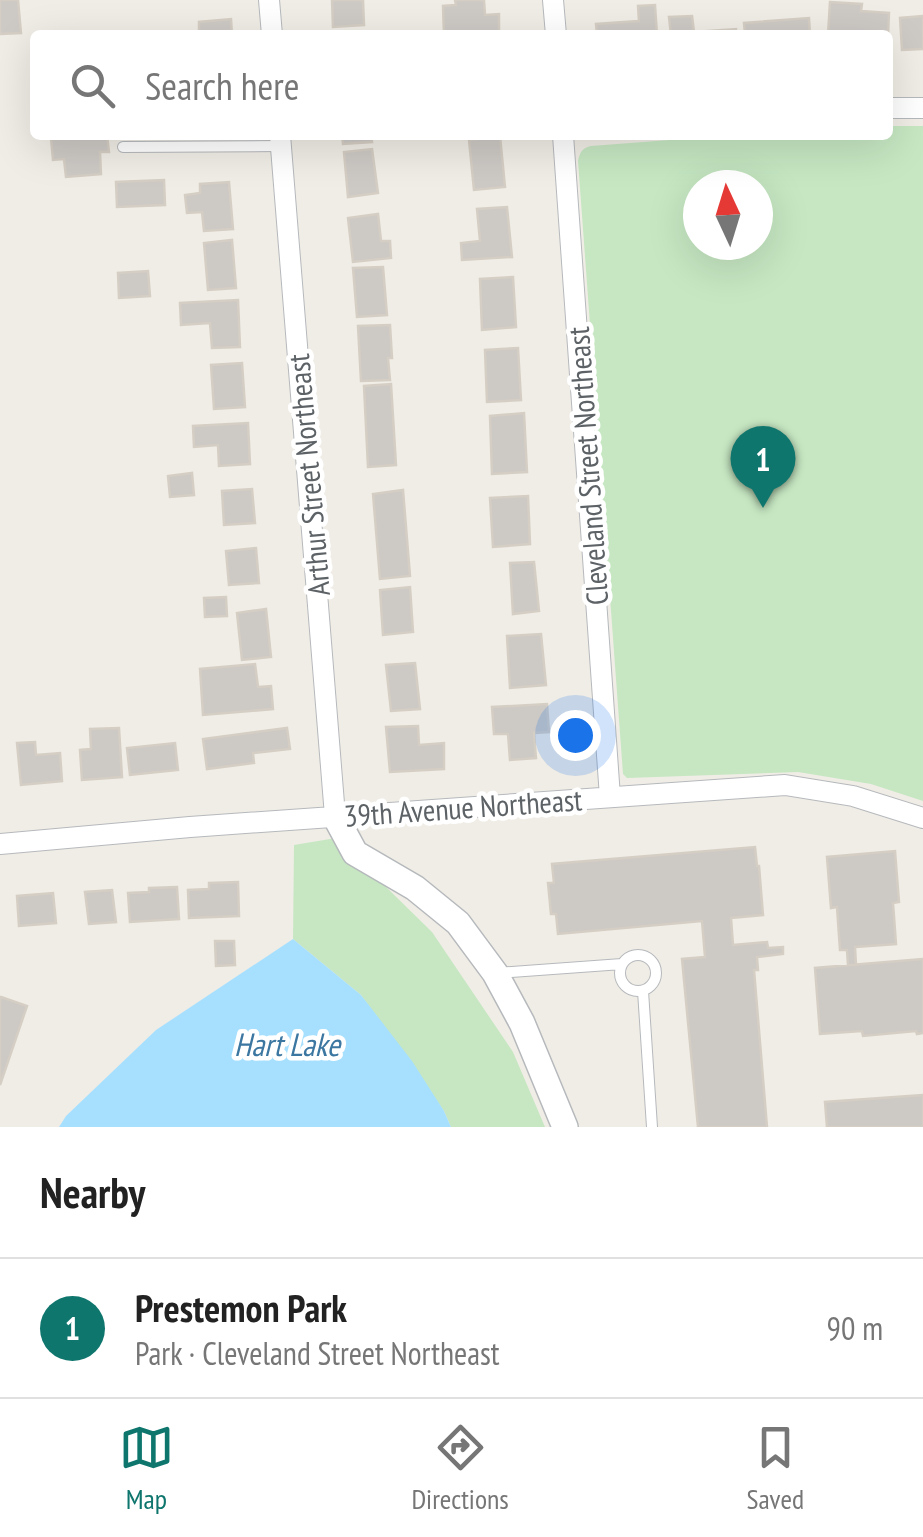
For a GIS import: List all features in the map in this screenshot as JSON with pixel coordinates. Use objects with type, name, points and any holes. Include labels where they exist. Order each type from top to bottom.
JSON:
[{"type":"street","points":[[270,0],[272,30]]},
{"type":"street","points":[[553,0],[556,30]]},
{"type":"street","points":[[893,108],[923,108]]},
{"type":"street","name":"Arthur Street Northeast","points":[[281,140],[335,816]]},
{"type":"street","name":"Cleveland Street Northeast","points":[[569,140],[610,797]]},
{"type":"street","name":"39th Avenue Northeast","points":[[0,844],[785,785],[853,796],[923,818]]},
{"type":"street","points":[[335,816],[354,853],[415,888],[458,923],[495,973],[522,1022],[565,1127]]},
{"type":"lane","points":[[123,147],[281,140]]},
{"type":"lane","points":[[642,954],[652,961],[657,972],[653,984],[643,990],[630,990],[620,975],[622,964],[642,954]]},
{"type":"lane","points":[[495,973],[622,964]]},
{"type":"lane","points":[[643,990],[652,1127]]},
{"type":"green space","points":[[893,126],[923,126],[923,801],[871,784],[798,772],[627,778],[623,774],[578,161],[583,149],[670,140],[893,140]]},
{"type":"green space","points":[[336,838],[432,932],[513,1052],[545,1127],[451,1127],[444,1111],[361,995],[293,939],[294,845]]},
{"type":"water","name":"Hart Lake","points":[[293,939],[361,995],[412,1061],[451,1127],[59,1127],[156,1030]]},
{"type":"building","points":[[0,0],[18,0],[21,33],[0,34]]},
{"type":"building","points":[[332,0],[363,0],[364,25],[333,27]]},
{"type":"building","points":[[455,0],[484,0],[485,15],[499,14],[499,30],[444,30],[443,6],[456,5]]},
{"type":"building","points":[[830,2],[862,4],[861,11],[889,13],[888,30],[828,30]]},
{"type":"building","points":[[655,5],[657,30],[597,30],[596,24],[639,21],[638,6]]},
{"type":"building","points":[[692,16],[694,30],[670,30],[669,17]]},
{"type":"building","points":[[923,16],[923,49],[902,50],[900,18]]},
{"type":"building","points":[[809,18],[810,30],[745,30],[744,23]]},
{"type":"building","points":[[231,19],[232,30],[199,30],[199,22]]},
{"type":"building","points":[[51,140],[108,140],[109,152],[100,152],[101,174],[66,177],[64,159],[53,160]]},
{"type":"building","points":[[343,140],[372,142],[343,144]]},
{"type":"building","points":[[469,140],[500,140],[505,187],[474,190]]},
{"type":"building","points":[[372,149],[378,193],[348,197],[344,152]]},
{"type":"building","points":[[164,180],[165,205],[117,207],[116,182]]},
{"type":"building","points":[[229,182],[233,229],[204,231],[202,212],[187,213],[185,195],[200,193],[200,184]]},
{"type":"building","points":[[507,207],[512,257],[462,260],[461,243],[480,241],[477,209]]},
{"type":"building","points":[[378,214],[381,241],[390,241],[391,258],[353,262],[348,218]]},
{"type":"building","points":[[232,240],[236,288],[208,290],[204,243]]},
{"type":"building","points":[[383,267],[387,315],[357,317],[353,268]]},
{"type":"building","points":[[148,271],[150,296],[119,298],[118,273]]},
{"type":"building","points":[[513,277],[516,327],[482,330],[480,279]]},
{"type":"building","points":[[238,300],[240,347],[212,348],[210,323],[181,325],[180,303]]},
{"type":"building","points":[[390,325],[390,380],[361,381],[358,326]]},
{"type":"building","points":[[518,348],[521,400],[487,402],[485,350]]},
{"type":"building","points":[[242,363],[245,407],[214,409],[211,365]]},
{"type":"building","points":[[391,384],[396,465],[368,467],[364,386]]},
{"type":"building","points":[[524,413],[527,472],[492,474],[490,416]]},
{"type":"building","points":[[248,423],[250,464],[219,466],[218,445],[194,447],[193,426]]},
{"type":"building","points":[[192,473],[194,495],[170,497],[168,476]]},
{"type":"building","points":[[252,489],[255,523],[224,525],[222,491]]},
{"type":"building","points":[[403,490],[410,576],[380,579],[373,494]]},
{"type":"building","points":[[528,496],[530,544],[493,547],[490,498]]},
{"type":"building","points":[[256,548],[259,583],[229,585],[226,551]]},
{"type":"building","points":[[534,562],[539,611],[513,614],[510,563]]},
{"type":"building","points":[[410,587],[413,632],[383,635],[380,590]]},
{"type":"building","points":[[226,597],[227,616],[205,617],[204,598]]},
{"type":"building","points":[[266,609],[271,657],[242,660],[237,613]]},
{"type":"building","points":[[541,634],[546,685],[510,688],[507,636]]},
{"type":"building","points":[[415,663],[420,709],[391,711],[386,665]]},
{"type":"building","points":[[255,664],[258,687],[271,686],[273,709],[203,715],[200,669]]},
{"type":"building","points":[[547,704],[549,732],[534,733],[536,758],[510,760],[508,734],[494,734],[492,707]]},
{"type":"building","points":[[418,726],[419,745],[444,743],[444,769],[390,772],[386,727]]},
{"type":"building","points":[[119,728],[122,777],[82,780],[80,750],[91,749],[90,729]]},
{"type":"building","points":[[287,728],[290,749],[253,753],[254,763],[207,769],[203,739]]},
{"type":"building","points":[[35,742],[36,755],[60,753],[62,781],[21,785],[17,743]]},
{"type":"building","points":[[175,743],[178,770],[130,775],[127,748]]},
{"type":"building","points":[[755,847],[763,915],[731,918],[733,945],[767,942],[768,948],[783,947],[783,954],[757,957],[758,970],[754,970],[767,1127],[698,1127],[682,959],[705,957],[702,921],[558,934],[556,914],[551,914],[548,883],[554,883],[552,864]]},
{"type":"building","points":[[895,851],[899,902],[893,903],[896,944],[855,947],[856,965],[848,965],[847,950],[840,950],[837,907],[831,908],[827,857]]},
{"type":"building","points":[[238,882],[239,916],[189,918],[188,890],[209,889],[209,883]]},
{"type":"building","points":[[177,887],[179,919],[130,922],[128,893]]},
{"type":"building","points":[[112,890],[116,922],[89,924],[85,892]]},
{"type":"building","points":[[53,893],[56,923],[19,926],[17,896]]},
{"type":"building","points":[[215,941],[234,941],[235,965],[216,966]]},
{"type":"building","points":[[923,959],[923,1033],[820,1034],[815,968]]},
{"type":"building","points":[[0,998],[27,1006],[0,1085]]},
{"type":"building","points":[[923,1095],[923,1127],[827,1127],[825,1102]]},
{"type":"place","name":"Prestemon Park","points":[[763,508]]}]
